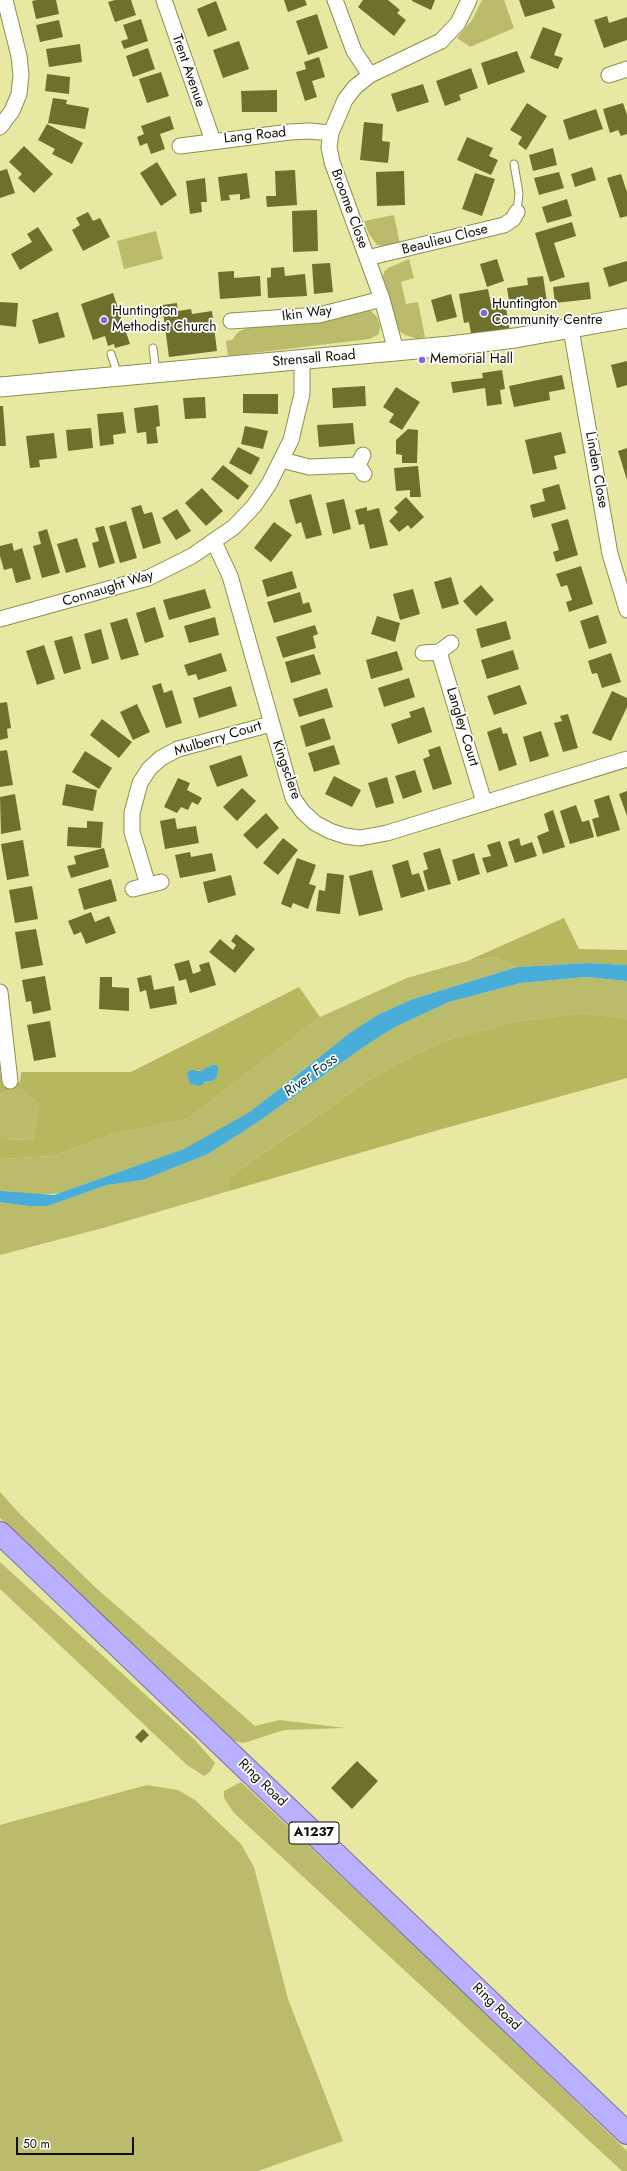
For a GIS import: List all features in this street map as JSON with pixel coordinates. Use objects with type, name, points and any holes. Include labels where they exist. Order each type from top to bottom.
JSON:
[{"type":"highway","name":"Ring Road","points":[[0,1533],[627,2133]]},
{"type":"street","name":"Trent Avenue","points":[[164,0],[213,141]]},
{"type":"street","points":[[335,0],[354,51],[370,75]]},
{"type":"street","name":"Broome Close","points":[[396,351],[382,299],[332,162],[330,148],[331,133],[345,100],[355,87],[370,75],[441,41],[458,22],[470,0]]},
{"type":"street","points":[[0,127],[12,111],[17,100],[21,76],[19,56],[4,8]]},
{"type":"street","points":[[609,75],[627,69]]},
{"type":"street","name":"Lang Road","points":[[180,146],[213,141],[303,132],[331,133]]},
{"type":"street","name":"Beaulieu Close","points":[[367,258],[504,225],[513,220],[517,212]]},
{"type":"street","name":"Ikin Way","points":[[231,321],[319,315],[382,299]]},
{"type":"street","name":"Strensall Road","points":[[0,387],[302,361],[515,338],[627,318]]},
{"type":"street","name":"Linden Close","points":[[571,328],[610,554],[627,610]]},
{"type":"street","name":"Connaught Way","points":[[0,619],[148,578],[192,556],[234,527],[254,506],[270,484],[282,460],[298,417],[302,394],[302,361]]},
{"type":"street","points":[[282,460],[309,467],[362,465]]},
{"type":"street","name":"Kingsclere","points":[[214,542],[230,576],[293,798],[303,812],[315,823],[330,831],[345,836],[363,838],[387,833],[627,759]]},
{"type":"street","points":[[422,653],[439,652],[451,643]]},
{"type":"street","name":"Langley Court","points":[[439,652],[484,802]]},
{"type":"street","name":"Mulberry Court","points":[[147,885],[132,832],[132,813],[140,783],[149,769],[161,758],[178,749],[271,724]]},
{"type":"street","points":[[0,992],[10,1080]]},
{"type":"lane","points":[[514,164],[519,193],[517,212]]},
{"type":"lane","points":[[153,348],[156,373]]},
{"type":"lane","points":[[111,354],[118,377]]},
{"type":"green space","points":[[482,0],[504,0],[514,28],[470,47],[457,38],[472,20]]},
{"type":"green space","points":[[394,215],[400,244],[387,247],[377,245],[369,234],[364,221]]},
{"type":"green space","points":[[156,231],[163,259],[124,269],[117,241]]},
{"type":"green space","points":[[409,259],[414,278],[401,282],[406,304],[418,302],[425,337],[418,339],[405,335],[399,331],[382,281],[384,272],[388,268]]},
{"type":"green space","points":[[363,310],[371,311],[377,317],[380,326],[379,334],[370,339],[228,356],[226,341],[232,340],[238,332],[249,327],[327,321]]},
{"type":"green space","points":[[495,957],[517,967],[413,999],[379,1014],[305,1068],[250,1113],[185,1149],[60,1193],[40,1195],[0,1192],[0,1159],[55,1156],[109,1135],[188,1119],[320,1017],[407,978],[467,961]]},
{"type":"green space","points":[[586,977],[627,981],[627,1019],[581,1013],[513,1022],[444,1041],[414,1055],[369,1080],[228,1178],[229,1191],[103,1228],[0,1255],[0,1202],[28,1206],[48,1206],[107,1185],[143,1180],[208,1154],[255,1124],[365,1046],[395,1027],[449,1002],[521,983]]},
{"type":"green space","points":[[20,1089],[39,1104],[33,1140],[0,1139],[0,1095],[6,1091]]},
{"type":"green space","points":[[0,1492],[20,1514],[96,1588],[255,1726],[279,1720],[346,1728],[284,1730],[244,1743],[234,1741],[0,1518]]},
{"type":"green space","points":[[0,1562],[194,1739],[215,1763],[210,1772],[204,1776],[187,1765],[0,1589]]},
{"type":"green space","points":[[241,1782],[453,1982],[627,2151],[627,2171],[622,2171],[234,1813],[224,1798],[224,1791]]},
{"type":"green space","points":[[147,1785],[178,1790],[195,1800],[241,1844],[254,1867],[288,1999],[343,2141],[258,2171],[0,2171],[0,1825]]},
{"type":"shaded area","points":[[564,918],[579,949],[627,950],[627,965],[589,963],[517,967],[495,957],[467,961]]},
{"type":"shaded area","points":[[299,987],[320,1017],[188,1119],[109,1135],[55,1156],[0,1159],[0,1139],[33,1140],[39,1104],[20,1089],[6,1091],[0,1095],[0,1074],[2,1073],[4,1083],[12,1085],[20,1082],[21,1072],[131,1072]],"holes":[[[210,1068],[213,1081],[202,1083],[196,1070],[201,1071]]]},
{"type":"shaded area","points":[[581,1013],[627,1019],[627,1078],[442,1129],[229,1191],[228,1178],[369,1080],[414,1055],[444,1041],[513,1022]]},
{"type":"water","name":"River Foss","points":[[589,963],[627,965],[627,981],[586,977],[521,983],[449,1002],[395,1027],[365,1046],[255,1124],[208,1154],[143,1180],[107,1185],[48,1206],[28,1206],[0,1202],[0,1191],[54,1195],[184,1149],[250,1112],[350,1033],[379,1014],[413,999],[517,967]]},
{"type":"water","points":[[212,1065],[216,1065],[218,1067],[217,1077],[213,1081],[205,1082],[200,1086],[190,1084],[187,1073],[191,1070],[201,1071]]},
{"type":"building","points":[[56,0],[59,14],[36,19],[32,1]]},
{"type":"building","points":[[115,0],[131,0],[136,15],[115,22],[108,2]]},
{"type":"building","points":[[284,0],[305,0],[307,5],[288,12]]},
{"type":"building","points":[[363,0],[388,0],[400,10],[397,13],[406,20],[394,36],[358,7]]},
{"type":"building","points":[[412,0],[435,0],[431,10]]},
{"type":"building","points":[[519,0],[552,0],[555,8],[525,17]]},
{"type":"building","points":[[216,1],[227,30],[208,37],[197,9]]},
{"type":"building","points":[[317,14],[328,48],[308,55],[296,21]]},
{"type":"building","points":[[607,16],[609,23],[627,17],[627,40],[604,48],[594,20]]},
{"type":"building","points":[[141,19],[148,41],[124,49],[121,41],[128,39],[123,25]]},
{"type":"building","points":[[59,20],[63,37],[40,42],[36,25]]},
{"type":"building","points":[[543,27],[562,34],[554,55],[563,58],[558,69],[530,58]]},
{"type":"building","points":[[239,41],[249,69],[223,78],[213,50]]},
{"type":"building","points":[[80,44],[82,62],[49,67],[46,49]]},
{"type":"building","points":[[148,48],[155,69],[133,77],[126,56]]},
{"type":"building","points":[[517,51],[525,72],[488,85],[481,63]]},
{"type":"building","points":[[319,57],[325,77],[312,81],[317,97],[305,101],[296,72],[306,69],[304,62]]},
{"type":"building","points":[[471,68],[478,88],[459,95],[461,100],[445,106],[436,81]]},
{"type":"building","points":[[161,72],[169,96],[147,103],[139,79]]},
{"type":"building","points":[[47,74],[70,77],[69,94],[45,91]]},
{"type":"building","points":[[423,84],[429,102],[397,112],[391,94]]},
{"type":"building","points":[[277,90],[277,112],[242,112],[241,91]]},
{"type":"building","points":[[53,98],[67,100],[66,104],[89,108],[85,129],[48,123]]},
{"type":"building","points":[[527,103],[547,116],[526,150],[518,144],[522,137],[510,130]]},
{"type":"building","points":[[623,103],[627,115],[627,134],[621,136],[618,130],[610,133],[603,109]]},
{"type":"building","points":[[596,109],[603,129],[569,140],[563,120]]},
{"type":"building","points":[[170,116],[174,129],[160,134],[165,149],[151,154],[147,143],[140,146],[137,137],[144,134],[141,126]]},
{"type":"building","points":[[364,122],[383,124],[382,141],[390,142],[388,163],[360,160]]},
{"type":"building","points":[[47,124],[83,143],[72,164],[52,154],[55,149],[38,140]]},
{"type":"building","points":[[467,137],[493,148],[489,156],[498,160],[491,175],[457,160]]},
{"type":"building","points":[[24,146],[53,174],[34,193],[18,178],[22,174],[9,162]]},
{"type":"building","points":[[553,148],[557,165],[533,171],[529,155]]},
{"type":"building","points":[[157,162],[177,195],[161,206],[140,173]]},
{"type":"building","points":[[592,167],[596,180],[575,187],[571,174]]},
{"type":"building","points":[[7,169],[15,193],[0,198],[0,171]]},
{"type":"building","points":[[295,170],[297,205],[267,207],[266,196],[276,196],[275,171]]},
{"type":"building","points":[[404,171],[405,205],[377,206],[376,172]]},
{"type":"building","points":[[559,172],[564,188],[539,195],[534,178]]},
{"type":"building","points":[[247,173],[250,198],[240,200],[240,194],[229,195],[230,200],[221,201],[218,177]]},
{"type":"building","points":[[475,173],[495,179],[482,216],[462,209]]},
{"type":"building","points":[[621,174],[627,192],[627,216],[620,218],[607,178]]},
{"type":"building","points":[[205,178],[207,202],[201,202],[202,212],[190,214],[186,181]]},
{"type":"building","points":[[567,199],[572,216],[547,223],[542,207]]},
{"type":"building","points":[[317,210],[318,251],[293,252],[292,211]]},
{"type":"building","points":[[88,212],[93,221],[100,218],[110,237],[83,251],[72,230],[80,225],[76,218]]},
{"type":"building","points":[[572,222],[576,236],[554,243],[565,277],[550,282],[535,233]]},
{"type":"building","points":[[38,227],[53,250],[20,270],[11,254],[32,242],[27,234]]},
{"type":"building","points":[[497,259],[504,281],[487,287],[480,264]]},
{"type":"building","points":[[627,261],[627,281],[609,287],[603,268]]},
{"type":"building","points":[[330,263],[333,292],[314,294],[312,264]]},
{"type":"building","points":[[284,267],[285,276],[305,274],[307,296],[268,298],[267,278],[271,277],[271,268]]},
{"type":"building","points":[[234,271],[234,278],[260,276],[261,296],[220,299],[218,272]]},
{"type":"building","points":[[543,276],[547,302],[510,307],[507,288],[528,285],[527,278]]},
{"type":"building","points":[[589,282],[591,299],[555,303],[553,287]]},
{"type":"building","name":"Huntington Community Centre","points":[[488,289],[491,304],[505,302],[510,332],[472,339],[469,322],[464,323],[459,294]]},
{"type":"building","name":"Huntington Methodist Church","points":[[113,293],[130,344],[115,348],[114,344],[108,346],[105,336],[93,340],[81,304]]},
{"type":"building","points":[[451,294],[457,317],[437,322],[431,300]]},
{"type":"building","points":[[0,302],[18,303],[16,327],[0,325]]},
{"type":"building","points":[[177,303],[178,311],[191,309],[192,314],[212,311],[217,351],[169,357],[162,305]]},
{"type":"building","points":[[58,312],[65,337],[39,344],[32,320]]},
{"type":"building","points":[[627,361],[627,385],[617,388],[611,365]]},
{"type":"building","points":[[502,370],[505,389],[500,390],[502,404],[487,406],[485,388],[453,393],[451,382],[483,378],[482,373]]},
{"type":"building","points":[[562,375],[565,389],[549,392],[550,400],[514,407],[509,386]]},
{"type":"building","points":[[365,386],[366,406],[333,408],[332,388]]},
{"type":"building","points":[[396,387],[420,402],[402,430],[389,422],[394,414],[383,407]]},
{"type":"building","points":[[243,394],[278,394],[278,414],[243,413]]},
{"type":"building","points":[[205,397],[206,418],[185,419],[183,398]]},
{"type":"building","points":[[158,405],[160,426],[156,427],[158,443],[147,444],[146,432],[137,433],[134,408]]},
{"type":"building","points":[[0,406],[3,406],[6,446],[0,446]]},
{"type":"building","points":[[123,412],[126,433],[113,435],[114,444],[100,446],[97,414]]},
{"type":"building","points":[[353,423],[355,444],[319,447],[317,425]]},
{"type":"building","points":[[245,426],[268,431],[263,449],[241,444]]},
{"type":"building","points":[[91,428],[93,448],[68,451],[66,430]]},
{"type":"building","points":[[408,429],[418,430],[417,463],[402,463],[402,455],[396,454],[396,440]]},
{"type":"building","points":[[561,432],[566,453],[554,456],[557,469],[533,474],[525,440]]},
{"type":"building","points":[[54,433],[57,458],[39,460],[40,467],[30,468],[26,436]]},
{"type":"building","points":[[238,447],[260,458],[251,475],[229,463]]},
{"type":"building","points":[[627,448],[627,480],[618,451]]},
{"type":"building","points":[[223,465],[249,486],[238,500],[211,479]]},
{"type":"building","points":[[418,466],[421,497],[410,497],[410,490],[396,491],[394,468]]},
{"type":"building","points":[[559,484],[566,509],[533,518],[530,505],[545,501],[542,489]]},
{"type":"building","points":[[202,488],[223,511],[206,526],[185,503]]},
{"type":"building","points":[[311,494],[322,535],[306,539],[301,522],[296,524],[289,500]]},
{"type":"building","points":[[406,497],[424,517],[411,529],[408,525],[399,532],[389,521],[398,512],[394,508]]},
{"type":"building","points":[[344,499],[351,529],[333,534],[326,503]]},
{"type":"building","points":[[141,505],[144,514],[152,512],[161,543],[143,549],[131,508]]},
{"type":"building","points":[[367,507],[367,511],[379,508],[388,545],[370,549],[364,524],[359,525],[355,510]]},
{"type":"building","points":[[177,509],[191,531],[176,540],[162,518]]},
{"type":"building","points":[[568,519],[578,555],[556,562],[553,552],[559,550],[551,524]]},
{"type":"building","points":[[126,521],[137,558],[120,563],[109,526]]},
{"type":"building","points":[[274,522],[292,535],[271,562],[254,548]]},
{"type":"building","points":[[104,526],[115,563],[99,568],[92,543],[99,541],[95,528]]},
{"type":"building","points":[[47,529],[60,573],[42,578],[33,546],[41,544],[38,532]]},
{"type":"building","points":[[77,538],[86,567],[66,573],[57,544]]},
{"type":"building","points":[[12,543],[14,551],[22,548],[31,579],[16,583],[12,568],[4,570],[0,556],[0,546]]},
{"type":"building","points":[[581,566],[593,604],[569,612],[566,602],[572,600],[567,585],[561,587],[556,574]]},
{"type":"building","points":[[292,571],[297,588],[267,597],[262,580]]},
{"type":"building","points":[[451,577],[459,604],[442,609],[434,582]]},
{"type":"building","points":[[481,585],[494,600],[476,616],[463,601]]},
{"type":"building","points":[[205,589],[211,608],[169,620],[163,600]]},
{"type":"building","points":[[413,589],[420,614],[400,620],[393,594]]},
{"type":"building","points":[[300,592],[303,604],[309,602],[312,612],[274,623],[267,602]]},
{"type":"building","points":[[155,607],[164,637],[145,643],[136,613]]},
{"type":"building","points":[[598,615],[607,643],[589,649],[580,621]]},
{"type":"building","points":[[377,616],[400,623],[395,642],[371,634]]},
{"type":"building","points":[[215,617],[219,635],[189,643],[184,626]]},
{"type":"building","points":[[127,618],[139,655],[121,660],[110,623]]},
{"type":"building","points":[[506,621],[511,639],[481,648],[476,629]]},
{"type":"building","points":[[315,625],[318,634],[313,636],[316,648],[283,658],[276,637]]},
{"type":"building","points":[[101,629],[109,659],[92,664],[84,634]]},
{"type":"building","points":[[72,636],[81,669],[64,674],[54,641]]},
{"type":"building","points":[[44,645],[55,679],[37,685],[26,651]]},
{"type":"building","points":[[513,650],[519,669],[487,679],[481,660]]},
{"type":"building","points":[[397,651],[403,670],[371,679],[366,660]]},
{"type":"building","points":[[221,653],[227,671],[198,680],[196,674],[188,676],[184,665]]},
{"type":"building","points":[[611,653],[621,682],[602,688],[597,673],[592,674],[588,661]]},
{"type":"building","points":[[314,654],[321,674],[291,683],[285,662]]},
{"type":"building","points":[[409,678],[415,697],[384,707],[378,688]]},
{"type":"building","points":[[161,683],[164,693],[172,690],[182,723],[166,728],[152,686]]},
{"type":"building","points":[[520,685],[527,704],[494,715],[487,696]]},
{"type":"building","points":[[231,686],[237,706],[199,718],[193,698]]},
{"type":"building","points":[[327,688],[333,707],[299,717],[293,699]]},
{"type":"building","points":[[612,691],[627,698],[627,707],[611,741],[592,733]]},
{"type":"building","points":[[7,702],[11,728],[7,729],[8,738],[0,740],[0,703]]},
{"type":"building","points":[[137,704],[150,732],[133,740],[120,712]]},
{"type":"building","points":[[424,707],[432,732],[398,744],[391,724],[411,717],[409,712]]},
{"type":"building","points":[[568,714],[578,748],[563,752],[554,723],[562,721],[560,716]]},
{"type":"building","points":[[324,718],[331,739],[306,747],[300,726]]},
{"type":"building","points":[[102,719],[132,742],[119,758],[90,735]]},
{"type":"building","points":[[501,727],[503,734],[507,733],[517,765],[499,771],[487,732]]},
{"type":"building","points":[[541,731],[549,756],[530,762],[523,737]]},
{"type":"building","points":[[334,745],[340,764],[314,772],[308,753]]},
{"type":"building","points":[[440,746],[452,784],[433,790],[423,759],[430,756],[428,750]]},
{"type":"building","points":[[7,750],[13,785],[0,787],[0,751]]},
{"type":"building","points":[[85,751],[112,768],[99,789],[72,772]]},
{"type":"building","points":[[241,755],[248,776],[217,787],[209,766]]},
{"type":"building","points":[[415,770],[422,792],[403,799],[395,776]]},
{"type":"building","points":[[334,776],[361,790],[352,807],[325,794]]},
{"type":"building","points":[[387,777],[394,803],[376,808],[368,783]]},
{"type":"building","points":[[178,778],[190,783],[187,790],[202,798],[198,805],[192,802],[188,810],[181,807],[177,813],[164,807]]},
{"type":"building","points":[[66,784],[97,790],[93,811],[62,805]]},
{"type":"building","points":[[242,788],[256,801],[237,821],[223,807]]},
{"type":"building","points":[[627,791],[627,816],[619,794]]},
{"type":"building","points":[[15,794],[21,830],[1,834],[0,797]]},
{"type":"building","points":[[609,795],[620,830],[597,837],[592,819],[599,817],[594,800]]},
{"type":"building","points":[[576,805],[582,822],[589,820],[594,837],[570,844],[560,811]]},
{"type":"building","points":[[553,810],[565,847],[543,854],[537,836],[549,831],[544,814]]},
{"type":"building","points":[[266,813],[279,828],[257,849],[243,835]]},
{"type":"building","points":[[175,818],[177,829],[196,826],[199,843],[165,849],[160,821]]},
{"type":"building","points":[[87,821],[103,822],[101,848],[67,846],[68,827],[87,828]]},
{"type":"building","points":[[283,838],[298,850],[278,875],[263,863]]},
{"type":"building","points":[[519,838],[521,846],[532,842],[537,856],[515,863],[508,842]]},
{"type":"building","points":[[23,840],[29,876],[7,880],[1,844]]},
{"type":"building","points":[[500,841],[508,866],[487,873],[482,858],[491,856],[487,845]]},
{"type":"building","points":[[104,848],[109,867],[71,878],[67,866],[76,864],[74,856]]},
{"type":"building","points":[[440,848],[451,884],[428,890],[423,871],[428,869],[423,853]]},
{"type":"building","points":[[190,852],[191,857],[212,853],[216,871],[180,878],[175,855]]},
{"type":"building","points":[[474,853],[480,874],[458,881],[452,860]]},
{"type":"building","points":[[297,858],[316,865],[309,884],[316,886],[308,909],[293,903],[291,908],[281,904]]},
{"type":"building","points":[[408,860],[412,875],[419,873],[425,891],[401,898],[392,865]]},
{"type":"building","points":[[372,870],[383,910],[359,916],[349,876]]},
{"type":"building","points":[[327,873],[344,875],[340,914],[316,911],[319,890],[325,891]]},
{"type":"building","points":[[231,875],[236,895],[208,903],[203,882]]},
{"type":"building","points":[[111,879],[117,901],[84,910],[78,889]]},
{"type":"building","points":[[32,886],[38,919],[15,923],[9,890]]},
{"type":"building","points":[[91,912],[95,922],[109,916],[116,933],[86,944],[81,932],[74,935],[68,921]]},
{"type":"building","points":[[36,929],[43,965],[21,969],[15,932]]},
{"type":"building","points":[[236,934],[255,949],[235,973],[209,952],[220,939],[233,950],[236,945],[231,941]]},
{"type":"building","points":[[189,960],[193,974],[201,971],[199,965],[209,962],[216,985],[190,993],[186,979],[179,981],[174,964]]},
{"type":"building","points":[[151,975],[154,990],[174,986],[177,1004],[150,1009],[146,990],[140,992],[137,978]]},
{"type":"building","points":[[45,976],[51,1010],[33,1014],[31,1001],[26,1002],[22,980]]},
{"type":"building","points":[[100,977],[112,977],[112,987],[129,988],[129,1011],[99,1009]]},
{"type":"building","points":[[50,1021],[56,1057],[34,1061],[27,1025]]},
{"type":"building","points":[[143,1729],[149,1735],[141,1743],[135,1737]]},
{"type":"building","points":[[357,1761],[378,1781],[352,1809],[331,1788]]},
{"type":"place","name":"Huntington Community Centre","points":[[484,313]]},
{"type":"place","name":"Huntington Methodist Church","points":[[104,320]]},
{"type":"place","name":"Memorial Hall","points":[[422,360]]}]
